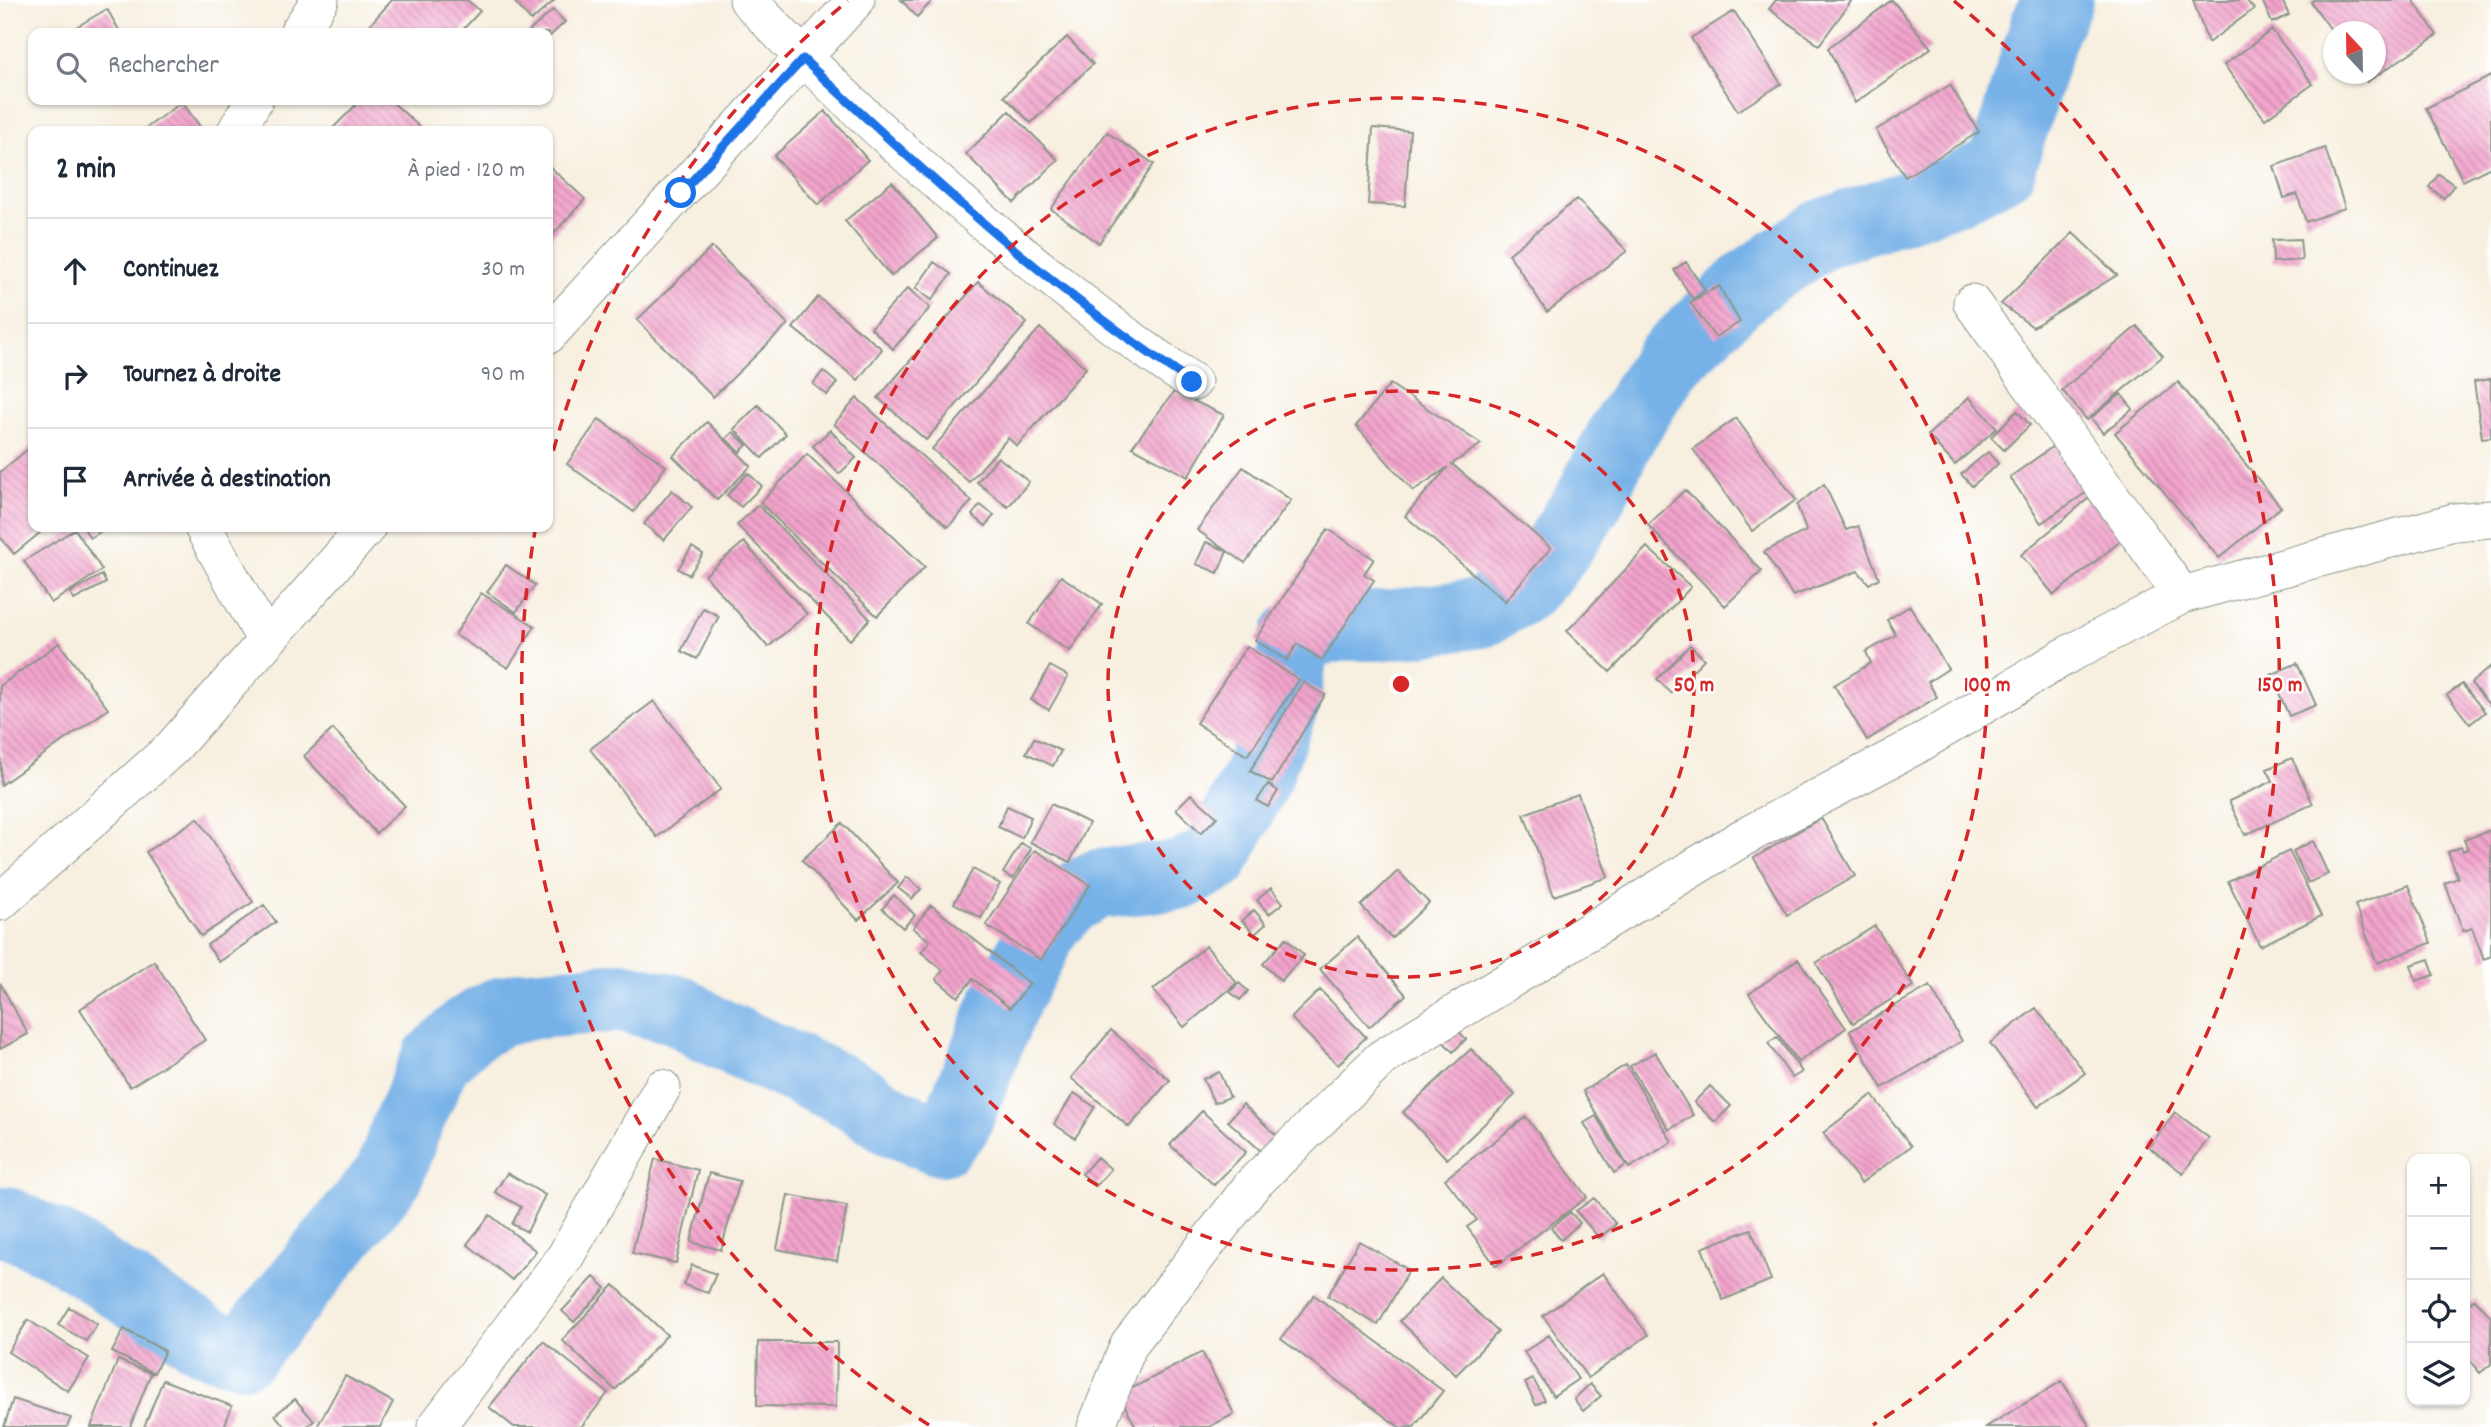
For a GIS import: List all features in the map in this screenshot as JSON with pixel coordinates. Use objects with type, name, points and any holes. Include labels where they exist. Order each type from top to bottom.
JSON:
[{"type":"street","points":[[301,28],[320,0]]},
{"type":"street","points":[[748,0],[803,59],[882,134],[1051,279],[1144,351],[1192,382]]},
{"type":"street","points":[[553,330],[856,0]]},
{"type":"street","points":[[239,126],[251,105]]},
{"type":"street","points":[[1972,303],[2182,595]]},
{"type":"street","points":[[1097,1427],[1129,1344],[1252,1184],[1382,1058],[1742,838],[1917,745],[2069,654],[2182,595],[2454,522],[2491,519]]},
{"type":"street","points":[[206,532],[266,641]]},
{"type":"street","points":[[0,902],[172,748],[363,532]]},
{"type":"street","points":[[436,1427],[565,1257],[662,1088]]},
{"type":"building","points":[[392,0],[467,0],[480,11],[465,28],[367,28]]},
{"type":"building","points":[[513,0],[555,0],[531,21]]},
{"type":"building","points":[[901,0],[933,0],[917,17]]},
{"type":"building","points":[[1776,0],[1852,0],[1819,45],[1769,9]]},
{"type":"building","points":[[1892,0],[1931,48],[1855,103],[1828,48]]},
{"type":"building","points":[[2193,0],[2246,0],[2254,9],[2208,43]]},
{"type":"building","points":[[2262,0],[2282,0],[2289,15],[2272,23]]},
{"type":"building","points":[[2413,0],[2437,35],[2386,69],[2386,21],[2325,21],[2311,2]]},
{"type":"building","points":[[107,9],[118,28],[75,28]]},
{"type":"building","points":[[553,10],[565,22],[553,33],[553,28],[533,28]]},
{"type":"building","points":[[1734,11],[1781,84],[1738,111],[1691,38]]},
{"type":"building","points":[[2272,30],[2313,84],[2265,119],[2224,65]]},
{"type":"building","points":[[1067,37],[1093,64],[1031,123],[1004,96]]},
{"type":"building","points":[[2491,76],[2491,167],[2463,181],[2426,108]]},
{"type":"building","points":[[1950,85],[1979,132],[1905,177],[1876,130]]},
{"type":"building","points":[[178,105],[184,105],[200,126],[149,126]]},
{"type":"building","points":[[356,105],[395,105],[419,126],[335,126]]},
{"type":"building","points":[[825,111],[868,160],[818,205],[774,156]]},
{"type":"building","points":[[1009,111],[1058,160],[1014,203],[966,154]]},
{"type":"building","points":[[1373,128],[1410,131],[1405,206],[1368,204]]},
{"type":"building","points":[[1107,132],[1154,164],[1099,243],[1051,209]]},
{"type":"building","points":[[2325,148],[2345,208],[2306,222],[2297,194],[2284,198],[2274,166]]},
{"type":"building","points":[[553,170],[585,199],[553,234]]},
{"type":"building","points":[[2439,174],[2454,185],[2444,198],[2429,187]]},
{"type":"building","points":[[892,182],[938,238],[891,276],[845,221]]},
{"type":"building","points":[[1577,199],[1627,251],[1547,312],[1509,254]]},
{"type":"building","points":[[2073,233],[2117,275],[2033,327],[2001,304]]},
{"type":"building","points":[[2300,239],[2302,260],[2273,262],[2272,240]]},
{"type":"building","points":[[712,247],[788,324],[713,397],[637,320]]},
{"type":"building","points":[[934,262],[951,274],[932,300],[916,288]]},
{"type":"building","points":[[1686,262],[1705,290],[1693,299],[1674,270]]},
{"type":"building","points":[[978,282],[1027,323],[926,440],[878,398]]},
{"type":"building","points":[[1719,286],[1740,322],[1715,337],[1690,302]]},
{"type":"building","points":[[908,288],[930,308],[893,349],[871,328]]},
{"type":"building","points":[[818,297],[882,349],[858,380],[793,328]]},
{"type":"building","points":[[2137,326],[2163,356],[2087,420],[2062,390]]},
{"type":"building","points":[[1040,328],[1086,368],[1017,446],[1008,438],[969,482],[932,449]]},
{"type":"building","points":[[823,371],[837,383],[827,395],[813,384]]},
{"type":"building","points":[[2491,379],[2491,437],[2482,438],[2474,382]]},
{"type":"building","points":[[2178,382],[2281,507],[2219,558],[2115,433]]},
{"type":"building","points":[[1390,384],[1481,444],[1452,464],[1551,548],[1505,601],[1405,516],[1448,467],[1413,491],[1356,426]]},
{"type":"building","points":[[1174,392],[1224,415],[1188,477],[1132,447]]},
{"type":"building","points":[[2121,394],[2133,409],[2103,433],[2091,418]]},
{"type":"building","points":[[1969,397],[1997,428],[1955,465],[1928,435]]},
{"type":"building","points":[[857,398],[972,501],[948,527],[834,424]]},
{"type":"building","points":[[758,405],[786,434],[762,458],[734,429]]},
{"type":"building","points":[[2017,411],[2030,425],[2004,450],[1991,437]]},
{"type":"building","points":[[1736,418],[1796,500],[1752,531],[1693,449]]},
{"type":"building","points":[[599,419],[666,466],[634,512],[567,464]]},
{"type":"building","points":[[707,422],[751,466],[717,500],[673,456]]},
{"type":"building","points":[[830,430],[856,458],[839,474],[813,446]]},
{"type":"building","points":[[733,432],[747,445],[740,452],[726,439]]},
{"type":"building","points":[[2055,445],[2087,492],[2041,523],[2010,477]]},
{"type":"building","points":[[28,449],[28,532],[41,532],[14,554],[0,537],[0,472]]},
{"type":"building","points":[[1988,452],[1998,464],[1972,486],[1961,474]]},
{"type":"building","points":[[807,454],[925,567],[877,616],[760,503]]},
{"type":"building","points":[[998,457],[1029,482],[1008,507],[977,482]]},
{"type":"building","points":[[1243,467],[1291,500],[1245,563],[1197,530]]},
{"type":"building","points":[[748,473],[762,486],[741,507],[727,495]]},
{"type":"building","points":[[1824,484],[1846,530],[1858,526],[1879,578],[1869,584],[1858,571],[1793,596],[1764,552],[1806,531],[1797,505]]},
{"type":"building","points":[[672,490],[692,507],[664,540],[644,524]]},
{"type":"building","points":[[1685,490],[1762,571],[1725,606],[1648,525]]},
{"type":"building","points":[[2089,498],[2123,539],[2054,595],[2021,555]]},
{"type":"building","points":[[758,505],[870,619],[850,640],[737,525]]},
{"type":"building","points":[[980,505],[994,515],[986,526],[972,515]]},
{"type":"building","points":[[1328,529],[1374,559],[1364,574],[1374,580],[1322,660],[1297,644],[1287,660],[1255,640]]},
{"type":"building","points":[[70,532],[77,532],[102,570],[51,603],[24,561]]},
{"type":"building","points":[[86,532],[100,532],[90,538]]},
{"type":"building","points":[[744,542],[807,614],[768,647],[705,575]]},
{"type":"building","points":[[1206,542],[1227,551],[1218,573],[1196,564]]},
{"type":"building","points":[[692,547],[703,554],[689,575],[678,569]]},
{"type":"building","points":[[1647,547],[1691,587],[1610,672],[1567,631]]},
{"type":"building","points":[[506,565],[535,585],[516,612],[487,592]]},
{"type":"building","points":[[102,575],[106,583],[74,600],[70,593]]},
{"type":"building","points":[[1061,576],[1102,604],[1070,651],[1029,624]]},
{"type":"building","points":[[481,593],[535,626],[508,668],[455,635]]},
{"type":"building","points":[[1910,606],[1948,669],[1928,682],[1937,697],[1867,740],[1834,685],[1871,663],[1866,652],[1896,635],[1887,620]]},
{"type":"building","points":[[703,608],[719,616],[697,659],[681,651]]},
{"type":"building","points":[[59,643],[108,709],[1,785],[0,686]]},
{"type":"building","points":[[1690,645],[1704,659],[1671,693],[1657,679]]},
{"type":"building","points":[[1247,646],[1299,680],[1247,756],[1196,723]]},
{"type":"building","points":[[2297,663],[2316,705],[2289,716],[2271,675]]},
{"type":"building","points":[[1050,666],[1068,676],[1049,710],[1031,700]]},
{"type":"building","points":[[2491,666],[2491,707],[2471,683]]},
{"type":"building","points":[[1303,682],[1325,695],[1272,783],[1250,771]]},
{"type":"building","points":[[2462,684],[2485,712],[2470,724],[2447,695]]},
{"type":"building","points":[[654,701],[721,789],[657,837],[590,749]]},
{"type":"building","points":[[333,729],[405,806],[376,833],[304,756]]},
{"type":"building","points":[[1034,738],[1061,751],[1053,766],[1026,753]]},
{"type":"building","points":[[2292,758],[2313,804],[2245,835],[2229,801],[2273,781],[2267,769]]},
{"type":"building","points":[[1268,784],[1278,791],[1268,807],[1257,801]]},
{"type":"building","points":[[1191,794],[1217,817],[1201,833],[1176,809]]},
{"type":"building","points":[[1578,794],[1608,877],[1554,896],[1524,814]]},
{"type":"building","points":[[1051,804],[1089,823],[1070,862],[1030,842]]},
{"type":"building","points":[[1007,806],[1031,817],[1022,838],[998,827]]},
{"type":"building","points":[[198,818],[253,902],[201,936],[146,852]]},
{"type":"building","points":[[1821,818],[1855,876],[1787,915],[1754,858]]},
{"type":"building","points":[[842,823],[898,883],[858,920],[802,860]]},
{"type":"building","points":[[2491,830],[2491,956],[2484,959],[2472,928],[2463,931],[2445,883],[2458,878],[2448,852],[2461,847],[2463,851],[2468,849],[2464,840]]},
{"type":"building","points":[[2313,841],[2328,874],[2308,883],[2293,851]]},
{"type":"building","points":[[1021,843],[1031,849],[1013,879],[1003,873]]},
{"type":"building","points":[[1035,850],[1090,885],[1041,960],[986,925]]},
{"type":"building","points":[[2289,851],[2321,916],[2260,946],[2228,881]]},
{"type":"building","points":[[973,869],[1000,884],[981,918],[954,903]]},
{"type":"building","points":[[1398,871],[1429,903],[1392,938],[1361,906]]},
{"type":"building","points":[[907,877],[921,889],[912,899],[898,888]]},
{"type":"building","points":[[2408,885],[2431,943],[2377,963],[2355,905]]},
{"type":"building","points":[[1271,888],[1283,903],[1269,914],[1257,900]]},
{"type":"building","points":[[894,895],[915,915],[903,928],[882,909]]},
{"type":"building","points":[[264,905],[276,922],[219,962],[207,945]]},
{"type":"building","points":[[931,905],[1030,984],[1010,1008],[973,979],[958,997],[936,979],[943,970],[921,952],[930,941],[913,928]]},
{"type":"building","points":[[1254,910],[1266,924],[1255,934],[1242,921]]},
{"type":"building","points":[[1875,926],[1913,986],[1853,1023],[1816,963]]},
{"type":"building","points":[[1357,937],[1406,995],[1369,1027],[1320,969]]},
{"type":"building","points":[[1286,938],[1304,955],[1281,981],[1263,964]]},
{"type":"building","points":[[1206,946],[1237,983],[1184,1027],[1153,990]]},
{"type":"building","points":[[1798,959],[1846,1028],[1798,1062],[1749,994]]},
{"type":"building","points":[[2429,959],[2434,975],[2416,981],[2411,965]]},
{"type":"building","points":[[154,961],[205,1040],[130,1087],[80,1009]]},
{"type":"building","points":[[0,983],[28,1034],[0,1049]]},
{"type":"building","points":[[1239,983],[1248,991],[1240,1000],[1230,992]]},
{"type":"building","points":[[1930,986],[1962,1041],[1882,1088],[1850,1031]]},
{"type":"building","points":[[1320,990],[1366,1037],[1338,1065],[1291,1018]]},
{"type":"building","points":[[2036,1008],[2085,1073],[2038,1107],[1990,1043]]},
{"type":"building","points":[[1449,1021],[1466,1039],[1453,1052],[1436,1034]]},
{"type":"building","points":[[1111,1030],[1170,1080],[1129,1127],[1071,1078]]},
{"type":"building","points":[[1777,1037],[1802,1072],[1792,1078],[1768,1043]]},
{"type":"building","points":[[1471,1049],[1515,1095],[1447,1159],[1403,1112]]},
{"type":"building","points":[[1655,1052],[1693,1115],[1669,1130],[1630,1066]]},
{"type":"building","points":[[1626,1065],[1672,1142],[1629,1168],[1583,1091]]},
{"type":"building","points":[[1219,1072],[1230,1097],[1214,1103],[1203,1079]]},
{"type":"building","points":[[1710,1086],[1731,1106],[1715,1122],[1694,1102]]},
{"type":"building","points":[[1074,1093],[1095,1107],[1075,1138],[1054,1124]]},
{"type":"building","points":[[1872,1095],[1911,1146],[1861,1183],[1823,1133]]},
{"type":"building","points":[[1243,1104],[1288,1146],[1273,1162],[1228,1121]]},
{"type":"building","points":[[1202,1111],[1246,1152],[1214,1185],[1170,1145]]},
{"type":"building","points":[[2175,1112],[2209,1138],[2183,1173],[2149,1147]]},
{"type":"building","points":[[1596,1116],[1626,1165],[1614,1173],[1584,1123]]},
{"type":"building","points":[[1526,1117],[1587,1197],[1496,1266],[1467,1227],[1477,1220],[1445,1179]]},
{"type":"building","points":[[1097,1157],[1111,1169],[1096,1186],[1082,1174]]},
{"type":"building","points":[[655,1159],[698,1170],[676,1263],[632,1253]]},
{"type":"building","points":[[507,1173],[545,1195],[527,1232],[512,1224],[521,1207],[495,1192]]},
{"type":"building","points":[[709,1173],[740,1181],[721,1250],[691,1242]]},
{"type":"building","points":[[788,1195],[847,1206],[837,1261],[777,1249]]},
{"type":"building","points":[[1594,1198],[1616,1224],[1599,1238],[1576,1211]]},
{"type":"building","points":[[1570,1212],[1580,1223],[1561,1240],[1551,1228]]},
{"type":"building","points":[[490,1215],[536,1251],[512,1280],[467,1244]]},
{"type":"building","points":[[1751,1229],[1771,1280],[1723,1300],[1702,1248]]},
{"type":"building","points":[[1359,1241],[1409,1270],[1378,1325],[1328,1296]]},
{"type":"building","points":[[692,1265],[716,1274],[708,1293],[684,1285]]},
{"type":"building","points":[[1603,1273],[1648,1335],[1588,1378],[1543,1316]]},
{"type":"building","points":[[594,1277],[606,1288],[574,1322],[562,1311]]},
{"type":"building","points":[[1441,1278],[1498,1332],[1456,1375],[1400,1321]]},
{"type":"building","points":[[614,1285],[667,1335],[615,1390],[562,1340]]},
{"type":"building","points":[[1314,1295],[1443,1391],[1414,1427],[1399,1427],[1281,1339]]},
{"type":"building","points":[[2475,1299],[2491,1317],[2491,1364],[2480,1373],[2470,1361],[2470,1303]]},
{"type":"building","points":[[69,1307],[97,1324],[86,1341],[58,1325]]},
{"type":"building","points":[[28,1320],[89,1358],[68,1391],[8,1352]]},
{"type":"building","points":[[124,1329],[165,1351],[154,1373],[112,1352]]},
{"type":"building","points":[[1549,1335],[1578,1379],[1553,1396],[1524,1352]]},
{"type":"building","points":[[543,1341],[608,1393],[581,1427],[514,1427],[489,1407]]},
{"type":"building","points":[[758,1342],[837,1342],[836,1407],[757,1406]]},
{"type":"building","points":[[1202,1352],[1234,1414],[1209,1427],[1136,1427],[1119,1395]]},
{"type":"building","points":[[118,1360],[151,1373],[130,1427],[91,1427]]},
{"type":"building","points":[[345,1376],[393,1402],[380,1427],[317,1427]]},
{"type":"building","points":[[1533,1379],[1545,1400],[1536,1405],[1525,1383]]},
{"type":"building","points":[[163,1380],[232,1406],[224,1427],[144,1427]]},
{"type":"building","points":[[2062,1381],[2090,1427],[1986,1427]]},
{"type":"building","points":[[1590,1384],[1601,1396],[1583,1411],[1574,1399]]},
{"type":"building","points":[[13,1399],[71,1418],[67,1427],[4,1427]]},
{"type":"building","points":[[295,1399],[314,1421],[306,1427],[285,1427],[275,1415]]},
{"type":"waterway","points":[[0,1222],[5,1221],[61,1247],[208,1342],[244,1352],[389,1175],[405,1130],[436,1060],[468,1030],[497,1013],[528,1005],[621,997],[679,1010],[707,1028],[851,1094],[894,1122],[941,1141],[956,1124],[1005,1002],[1047,922],[1072,898],[1098,884],[1181,875],[1215,858],[1257,777],[1285,702],[1296,636],[1344,626],[1380,626],[1481,613],[1522,589],[1551,557],[1588,502],[1623,432],[1668,361],[1748,284],[1822,234],[1958,189],[2001,167],[2045,26],[2058,0]]},
{"type":"route","points":[[681,193],[803,59],[882,134],[1051,279],[1144,351],[1192,382]]}]
